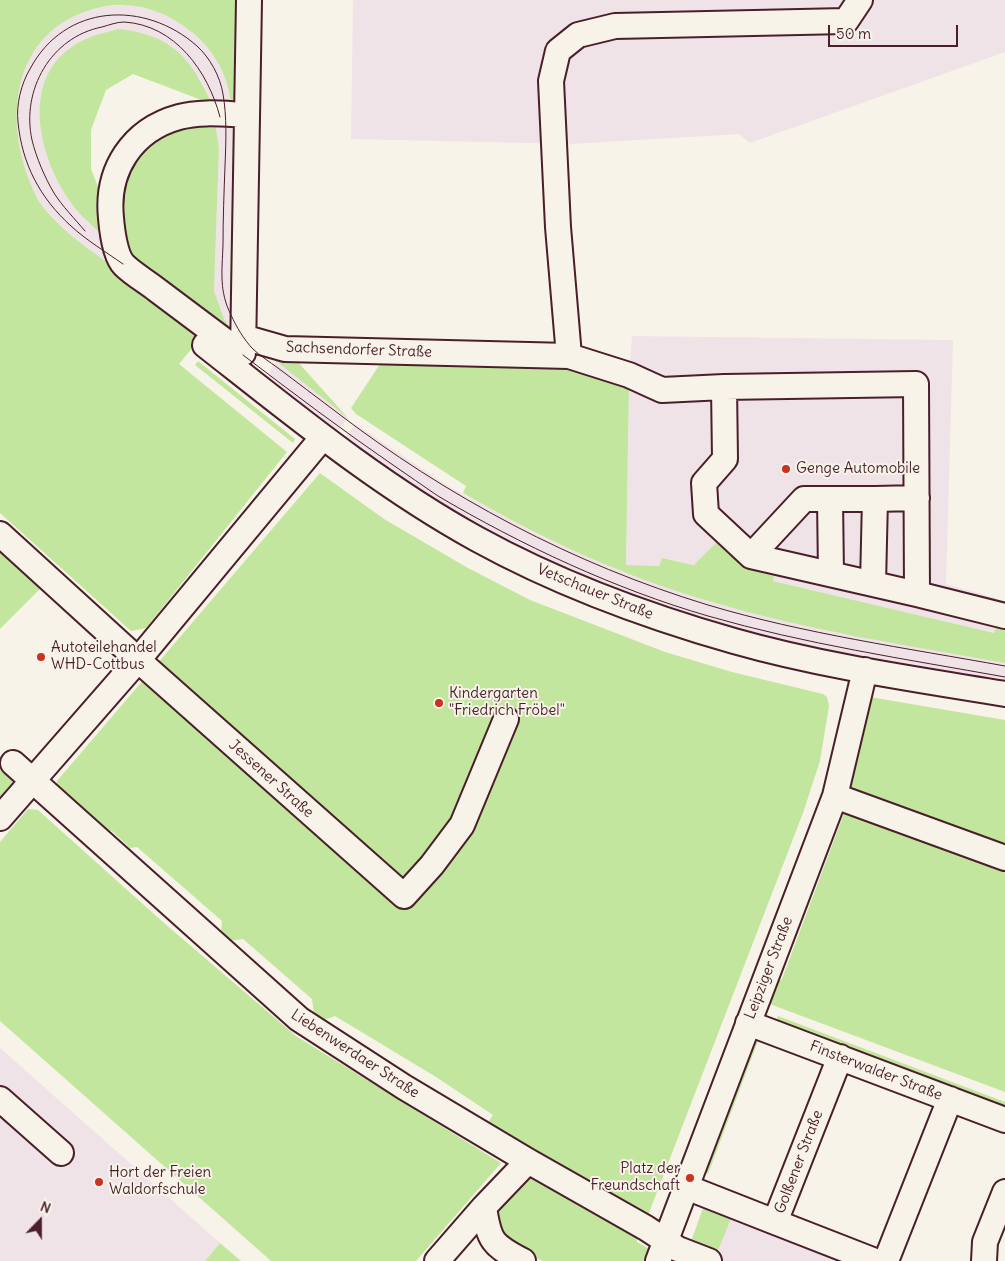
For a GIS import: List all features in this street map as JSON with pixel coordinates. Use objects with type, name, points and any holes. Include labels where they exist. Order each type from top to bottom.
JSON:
[{"type":"street","points":[[241,354],[249,0]]},
{"type":"street","points":[[569,356],[558,226],[551,81],[558,51],[578,35],[615,26],[846,21],[860,0]]},
{"type":"street","points":[[241,354],[122,264],[112,237],[110,209],[112,181],[124,155],[137,140],[158,125],[180,116],[202,114],[247,115]]},
{"type":"street","name":"Sachsendorfer Straße","points":[[241,354],[287,342],[569,356],[629,375],[662,390],[916,384],[917,498]]},
{"type":"street","name":"Vetschauer Straße","points":[[205,345],[241,354],[323,437],[394,488],[436,515],[508,555],[562,580],[649,614],[734,641],[812,660],[1005,694]]},
{"type":"street","points":[[724,388],[725,458],[704,483],[706,514],[750,556],[1005,616]]},
{"type":"street","points":[[0,818],[255,522],[323,437]]},
{"type":"street","points":[[830,498],[832,574]]},
{"type":"street","points":[[750,556],[804,499],[917,498],[917,594]]},
{"type":"street","points":[[873,584],[874,499]]},
{"type":"street","name":"Jessener Straße","points":[[8,535],[138,660],[404,896],[432,865],[462,825],[506,719]]},
{"type":"street","name":"Leipziger Straße","points":[[662,1251],[835,796],[865,670]]},
{"type":"street","name":"Liebenwerdaer Straße","points":[[13,763],[299,1020],[404,1087],[528,1161],[646,1228],[662,1251],[678,1249],[709,1261]]},
{"type":"street","points":[[835,796],[1005,858]]},
{"type":"street","name":"Finsterwalder Straße","points":[[748,1023],[1005,1120]]},
{"type":"street","name":"Golßener Straße","points":[[840,1057],[775,1222],[875,1261]]},
{"type":"street","points":[[0,1099],[61,1153]]},
{"type":"street","points":[[886,1261],[950,1099]]},
{"type":"street","points":[[437,1261],[484,1207],[528,1161]]},
{"type":"street","points":[[686,1187],[775,1222]]},
{"type":"street","points":[[984,1261],[985,1242],[1005,1192]]},
{"type":"street","points":[[484,1207],[487,1229],[499,1248],[522,1261]]},
{"type":"shaded area","points":[[353,0],[1005,0],[1005,52],[750,143],[739,134],[571,144],[351,139]]},
{"type":"shaded area","points":[[127,5],[149,9],[165,15],[186,27],[203,42],[221,65],[230,90],[231,104],[212,104],[200,78],[74,45],[51,68],[85,219],[108,241],[112,266],[64,231],[40,203],[17,161],[12,142],[9,111],[14,87],[20,71],[30,52],[45,36],[63,21],[84,11],[108,6]]},
{"type":"shaded area","points":[[215,122],[233,125],[230,290],[237,309],[229,326],[224,319],[214,292],[219,148]]},
{"type":"shaded area","points":[[632,336],[953,340],[946,584],[996,598],[997,622],[994,633],[773,581],[663,558],[659,566],[626,565],[629,384]]},
{"type":"shaded area","points":[[276,361],[348,418],[335,434],[271,383],[268,378]]},
{"type":"shaded area","points":[[355,424],[443,483],[536,534],[617,570],[711,602],[767,617],[824,630],[1005,663],[1005,682],[762,637],[652,604],[527,552],[483,530],[432,500],[344,440]]},
{"type":"shaded area","name":"Hort der Freien Waldorfschule","points":[[0,1048],[220,1243],[205,1261],[0,1261]]},
{"type":"shaded area","points":[[706,1200],[861,1261],[683,1261]]},
{"type":"green space","points":[[0,0],[239,0],[238,99],[231,104],[227,83],[219,65],[201,40],[173,19],[150,10],[126,5],[102,7],[70,18],[46,36],[30,59],[20,85],[17,115],[19,145],[27,175],[40,203],[56,222],[74,238],[197,332],[198,341],[179,364],[287,452],[146,628],[131,631],[0,513]]},
{"type":"green space","points":[[119,29],[153,37],[178,51],[196,74],[212,104],[133,74],[106,90],[91,130],[91,169],[102,197],[108,241],[77,211],[58,182],[43,141],[40,120],[41,99],[46,79],[56,61],[73,46],[90,37]]},
{"type":"green space","points":[[215,122],[219,148],[214,291],[224,319],[229,326],[222,332],[132,262],[122,239],[117,212],[132,157],[154,136],[179,126]]},
{"type":"green space","points":[[233,125],[240,130],[237,309],[230,290]]},
{"type":"green space","points":[[282,357],[297,361],[348,418],[276,361]]},
{"type":"green space","points":[[384,358],[563,361],[629,384],[626,565],[659,566],[662,558],[694,565],[719,540],[775,571],[773,581],[994,633],[997,622],[1005,628],[1005,663],[858,637],[748,612],[647,581],[553,541],[463,493],[466,486],[356,414],[351,408]]},
{"type":"green space","points":[[198,361],[295,439],[293,443],[195,365]]},
{"type":"green space","points":[[334,463],[339,463],[391,498],[789,667],[700,646],[643,627],[531,581],[432,529]]},
{"type":"green space","points":[[320,473],[384,519],[468,568],[530,600],[665,652],[732,672],[823,694],[827,697],[829,706],[820,761],[803,813],[647,1218],[487,1124],[493,1115],[436,1077],[335,1016],[324,1020],[314,1014],[312,999],[243,939],[229,941],[221,934],[222,921],[137,847],[130,848],[112,831],[105,830],[57,790],[57,781]]},
{"type":"green space","points":[[0,543],[45,584],[0,629]]},
{"type":"green space","points":[[870,697],[1005,720],[1005,843],[997,848],[857,798],[846,786]]},
{"type":"green space","points":[[0,763],[11,772],[13,782],[8,793],[0,803]]},
{"type":"green space","points":[[846,808],[1005,867],[1005,1092],[767,1003],[773,985],[782,979]]},
{"type":"green space","points":[[28,809],[38,810],[164,923],[296,1036],[501,1163],[416,1261],[271,1261],[0,1021],[0,842]]},
{"type":"green space","points":[[778,1016],[1005,1102],[1005,1111],[775,1024]]},
{"type":"green space","points":[[758,1041],[708,1174],[705,1171],[750,1046]]},
{"type":"green space","points":[[537,1178],[637,1232],[637,1242],[648,1248],[648,1261],[543,1261],[505,1246],[494,1211],[521,1182]]},
{"type":"green space","points":[[706,1200],[734,1211],[717,1253],[691,1242]]},
{"type":"green space","points":[[220,1243],[241,1261],[205,1261]]},
{"type":"tram line","points":[[123,264],[71,226],[50,204],[28,166],[20,137],[18,115],[20,95],[24,81],[45,47],[64,31],[85,21],[107,16],[131,16],[154,21],[176,31],[197,46],[210,62],[222,87],[225,112],[222,281],[227,306],[243,337],[256,352],[378,442],[422,472],[513,525],[560,548],[658,588],[708,605],[781,624],[856,640],[1005,666]]},
{"type":"tram line","points":[[85,231],[61,203],[47,181],[32,140],[30,121],[31,103],[36,85],[44,68],[68,42],[84,33],[121,22],[142,25],[159,32],[174,41],[187,53],[198,68],[215,100],[220,117]]},
{"type":"tram line","points":[[243,355],[336,425],[438,496],[502,532],[604,579],[673,605],[781,635],[1005,677]]},
{"type":"place","name":"Genge Automobile","points":[[786,469]]},
{"type":"place","name":"Autoteilehandel WHD-Cottbus","points":[[41,657]]},
{"type":"place","name":"Kindergarten \"Friedrich Fröbel\"","points":[[439,703]]},
{"type":"place","name":"Platz der Freundschaft","points":[[690,1178]]},
{"type":"place","name":"Hort der Freien Waldorfschule","points":[[99,1182]]}]
